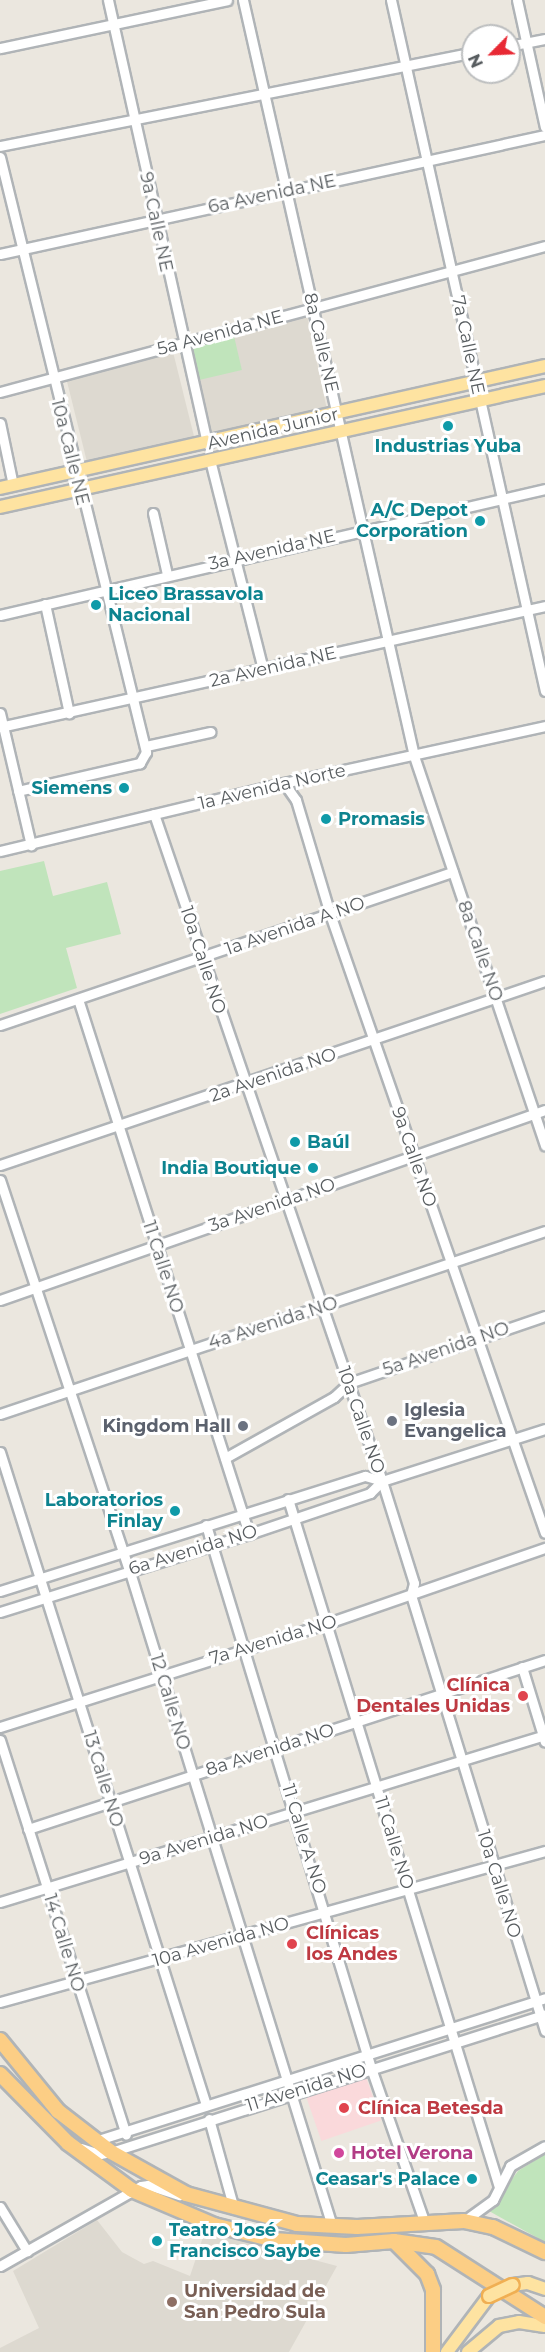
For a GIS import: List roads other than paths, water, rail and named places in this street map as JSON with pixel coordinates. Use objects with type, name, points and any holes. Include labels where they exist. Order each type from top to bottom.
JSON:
[{"type":"highway","points":[[0,2040],[58,2111],[111,2152],[186,2194],[280,2222],[332,2226],[464,2221],[493,2227],[545,2252]]},
{"type":"highway","points":[[0,2074],[68,2144],[132,2190],[214,2225],[274,2240],[346,2245],[394,2241],[436,2247],[545,2317]]},
{"type":"highway","points":[[394,2241],[427,2274],[433,2290],[433,2352]]},
{"type":"main road","name":"Avenida Junior","points":[[0,488],[337,415],[545,366]]},
{"type":"main road","name":"Avenida Junior","points":[[0,507],[545,386]]},
{"type":"main road","points":[[447,2352],[489,2296],[513,2285],[528,2283],[545,2289]]},
{"type":"main road","points":[[468,2352],[499,2326],[519,2322],[545,2326]]},
{"type":"street","name":"9a Calle NE","points":[[108,0],[207,444]]},
{"type":"street","points":[[0,48],[227,0]]},
{"type":"street","name":"8a Calle NE","points":[[243,0],[414,756]]},
{"type":"street","name":"7a Calle NE","points":[[391,0],[545,691]]},
{"type":"street","points":[[517,0],[545,127]]},
{"type":"street","points":[[521,44],[545,39]]},
{"type":"street","points":[[0,146],[461,55]]},
{"type":"street","name":"6a Avenida NE","points":[[0,254],[545,135]]},
{"type":"street","name":"10a Calle NE","points":[[0,157],[79,490],[131,699],[146,746]]},
{"type":"street","name":"5a Avenida NE","points":[[0,392],[545,246]]},
{"type":"street","points":[[0,423],[14,485]]},
{"type":"street","points":[[210,460],[263,669]]},
{"type":"street","name":"3a Avenida NE","points":[[0,615],[104,588],[545,489]]},
{"type":"street","points":[[153,513],[167,574]]},
{"type":"street","points":[[45,604],[69,713]]},
{"type":"street","name":"2a Avenida NE","points":[[2,727],[545,606]]},
{"type":"street","points":[[0,713],[31,845]]},
{"type":"street","name":"1a Avenida Norte","points":[[0,851],[284,783],[545,726]]},
{"type":"street","points":[[18,790],[140,763],[146,758],[146,746],[210,732]]},
{"type":"street","name":"8a Calle NO","points":[[414,756],[545,1146]]},
{"type":"street","name":"9a Calle NO","points":[[284,783],[296,800],[330,914],[545,1533]]},
{"type":"street","name":"10a Calle NO","points":[[154,814],[244,1085],[382,1480],[414,1583],[411,1595],[493,1865],[540,1999],[545,2031]]},
{"type":"street","name":"1a Avenida A NO","points":[[0,1025],[453,872]]},
{"type":"street","name":"2a Avenida NO","points":[[0,1165],[244,1085],[545,981]]},
{"type":"street","name":"11 Calle NO","points":[[78,999],[249,1534]]},
{"type":"street","name":"3a Avenida NO","points":[[0,1300],[545,1110]]},
{"type":"street","name":"12 Calle NO","points":[[0,1180],[129,1569],[332,2226]]},
{"type":"street","name":"4a Avenida NO","points":[[0,1414],[545,1231]]},
{"type":"street","name":"5a Avenida NO","points":[[225,1458],[334,1397],[349,1383],[545,1316]]},
{"type":"street","name":"6a Avenida NO","points":[[0,1591],[364,1476],[382,1480],[545,1429]]},
{"type":"street","name":"13 Calle NO","points":[[0,1452],[206,2105]]},
{"type":"street","name":"6a Avenida NO","points":[[0,1612],[129,1569],[249,1534],[370,1493],[382,1480]]},
{"type":"street","name":"11 Calle NO","points":[[288,1499],[328,1623],[499,2187]]},
{"type":"street","name":"11 Calle A NO","points":[[206,1525],[296,1812],[371,2068],[424,2222]]},
{"type":"street","name":"7a Avenida NO","points":[[0,1727],[328,1623],[545,1548]]},
{"type":"street","name":"8a Avenida NO","points":[[28,1829],[545,1660]]},
{"type":"street","points":[[522,1667],[544,1737]]},
{"type":"street","name":"9a Avenida NO","points":[[0,1902],[461,1760],[544,1737]]},
{"type":"street","name":"14 Calle NO","points":[[0,1740],[76,1983],[130,2145]]},
{"type":"street","name":"10a Avenida NO","points":[[0,2002],[76,1983],[545,1851]]},
{"type":"street","name":"11 Avenida NO","points":[[95,2141],[540,1999]]},
{"type":"street","name":"11 Avenida NO","points":[[68,2144],[100,2154],[111,2152],[543,2014]]},
{"type":"street","points":[[209,2119],[234,2210]]},
{"type":"street","points":[[464,2221],[488,2205],[510,2166],[545,2146]]},
{"type":"street","points":[[0,2266],[132,2190],[148,2185],[186,2194]]},
{"type":"street","points":[[0,2207],[27,2251]]},
{"type":"place","name":"Industrias Yuba","points":[[448,426]]},
{"type":"place","name":"A/C Depot Corporation","points":[[480,521]]},
{"type":"place","name":"Liceo Brassavola Nacional","points":[[96,605]]},
{"type":"place","name":"Siemens","points":[[124,788]]},
{"type":"place","name":"Promasis","points":[[326,819]]},
{"type":"place","name":"Baúl","points":[[295,1142]]},
{"type":"place","name":"India Boutique","points":[[313,1168]]},
{"type":"place","name":"Iglesia Evangelica","points":[[392,1421]]},
{"type":"place","name":"Kingdom Hall","points":[[243,1426]]},
{"type":"place","name":"Laboratorios Finlay","points":[[175,1511]]},
{"type":"place","name":"Clínica Dentales Unidas","points":[[523,1696]]},
{"type":"place","name":"Clínicas los Andes","points":[[292,1944]]},
{"type":"place","name":"Clínica Betesda","points":[[344,2108]]},
{"type":"place","name":"Hotel Verona","points":[[339,2153]]},
{"type":"place","name":"Ceasar's Palace","points":[[472,2179]]},
{"type":"place","name":"Teatro José Francisco Saybe","points":[[157,2241]]},
{"type":"place","name":"Universidad de San Pedro Sula","points":[[172,2302]]}]
